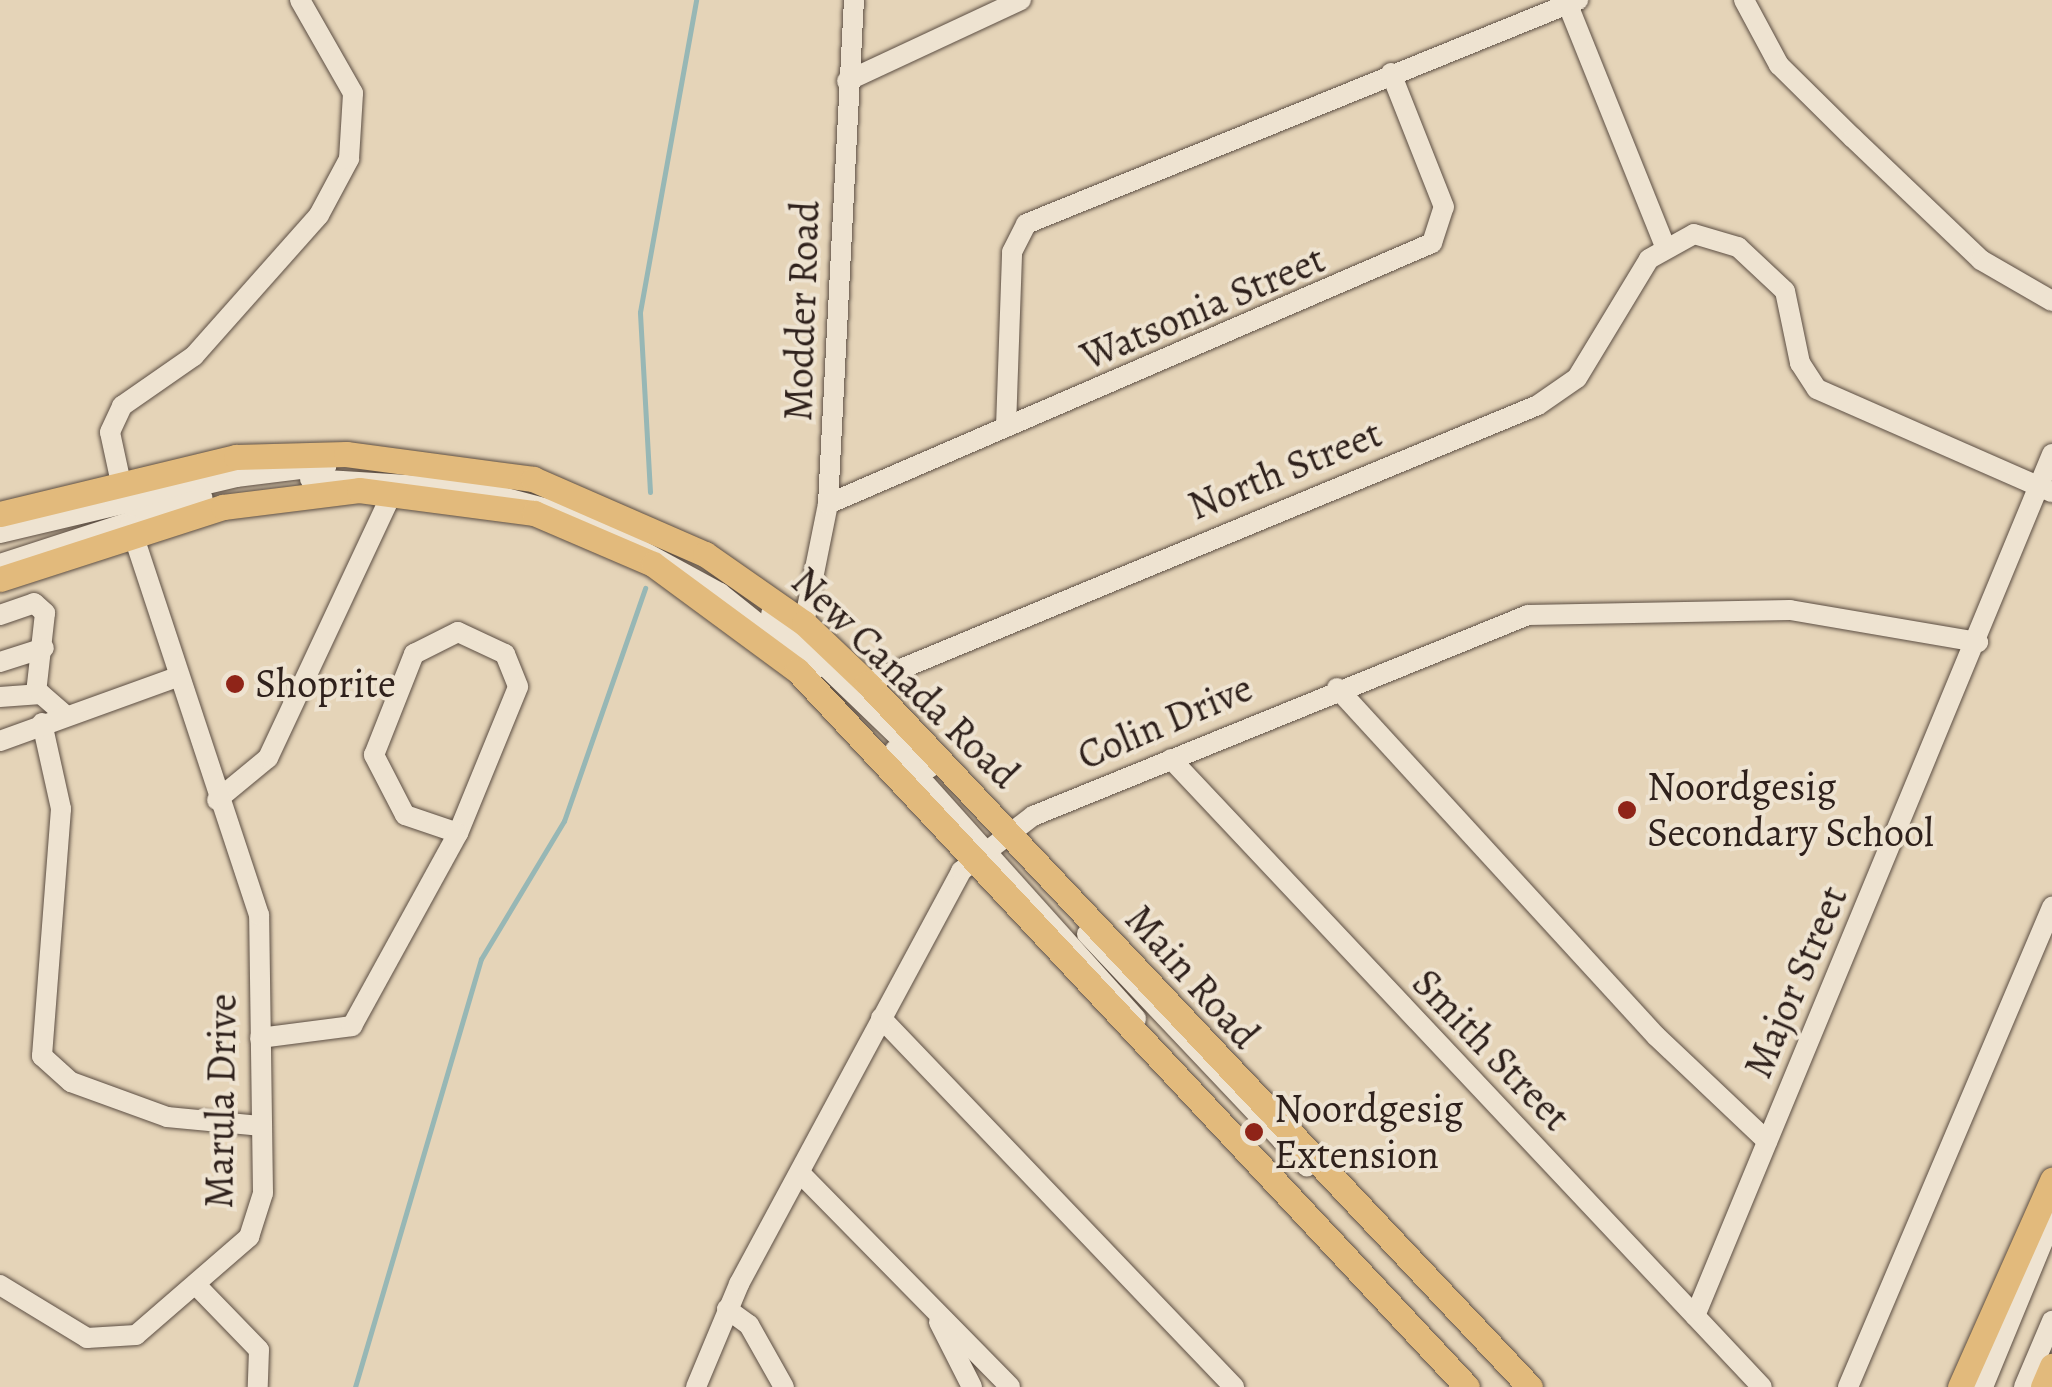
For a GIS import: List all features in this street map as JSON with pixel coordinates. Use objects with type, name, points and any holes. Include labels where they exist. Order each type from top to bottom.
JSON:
[{"type":"main road","name":"New Canada Road","points":[[0,579],[236,457],[346,454],[503,473],[593,499],[662,530],[804,624],[867,683],[990,844]]},
{"type":"main road","name":"New Canada Road","points":[[0,514],[127,510],[276,496],[393,491],[507,507],[596,536],[653,564],[797,670],[990,844]]},
{"type":"main road","name":"Main Road","points":[[990,844],[1467,1387]]},
{"type":"main road","name":"Main Road","points":[[990,844],[1530,1387]]},
{"type":"main road","points":[[1960,1387],[2052,1180]]},
{"type":"main road","points":[[2044,1387],[2052,1366]]},
{"type":"street","name":"Marula Drive","points":[[0,1285],[98,1340],[150,1328],[199,1288],[256,1226],[260,1126],[259,915],[174,678],[127,510],[110,432],[122,406],[194,356],[319,215],[348,159],[354,93],[300,0]]},
{"type":"street","name":"Modder Road","points":[[804,624],[828,504],[854,0]]},
{"type":"street","points":[[847,81],[1021,0]]},
{"type":"street","points":[[1744,0],[1763,43],[1804,90],[1980,260],[2052,302]]},
{"type":"street","points":[[1006,427],[1012,252],[1034,220],[1571,1],[1664,244],[1716,237],[1766,268],[1784,291],[1807,376],[1834,400],[2045,489]]},
{"type":"street","name":"Watsonia Street","points":[[828,504],[1432,243],[1444,207],[1391,73]]},
{"type":"street","name":"North Street","points":[[867,683],[1538,406],[1578,378],[1664,244]]},
{"type":"street","name":"Major Street","points":[[1695,1316],[2045,489],[2052,454]]},
{"type":"street","name":"New Canada Road","points":[[0,532],[250,486],[334,478],[484,491],[582,518],[720,592],[782,640],[990,844]]},
{"type":"street","points":[[217,800],[268,758],[393,491]]},
{"type":"street","name":"New Canada Road","points":[[0,564],[127,510]]},
{"type":"street","points":[[0,615],[40,604],[44,648],[36,694]]},
{"type":"street","name":"Colin Drive","points":[[990,844],[1337,688],[1528,615],[1790,610],[1978,642]]},
{"type":"street","points":[[260,1038],[352,1026],[458,833],[518,687],[505,654],[446,632],[414,654],[374,755],[405,815],[458,833]]},
{"type":"street","points":[[0,662],[44,648]]},
{"type":"street","points":[[0,741],[174,678]]},
{"type":"street","points":[[1337,688],[1656,1036],[1767,1141]]},
{"type":"street","points":[[0,697],[36,694],[66,715]]},
{"type":"street","points":[[42,723],[60,809],[42,1056],[71,1082],[166,1117],[260,1126]]},
{"type":"street","name":"Smith Street","points":[[1171,760],[1762,1387]]},
{"type":"street","points":[[696,1387],[727,1309],[881,1018],[990,844]]},
{"type":"street","name":"Main Road","points":[[990,844],[1175,1070],[1476,1387]]},
{"type":"street","name":"Main Road","points":[[990,844],[1517,1387]]},
{"type":"street","points":[[1848,1387],[2052,906]]},
{"type":"street","points":[[881,1018],[1234,1387]]},
{"type":"street","points":[[801,1174],[1010,1387]]},
{"type":"street","points":[[1984,1387],[2052,1220]]},
{"type":"street","points":[[199,1288],[259,1350],[258,1387]]},
{"type":"street","points":[[932,1307],[972,1387]]},
{"type":"street","points":[[727,1309],[749,1325],[784,1387]]},
{"type":"street","points":[[2024,1387],[2052,1321]]},
{"type":"waterway","points":[[650,492],[640,312],[696,0]]},
{"type":"waterway","points":[[355,1387],[481,959],[564,821],[645,588]]},
{"type":"place","name":"Shoprite","points":[[235,684]]},
{"type":"place","name":"Noordgesig Secondary School","points":[[1627,810]]},
{"type":"place","name":"Noordgesig Extension","points":[[1254,1132]]}]
